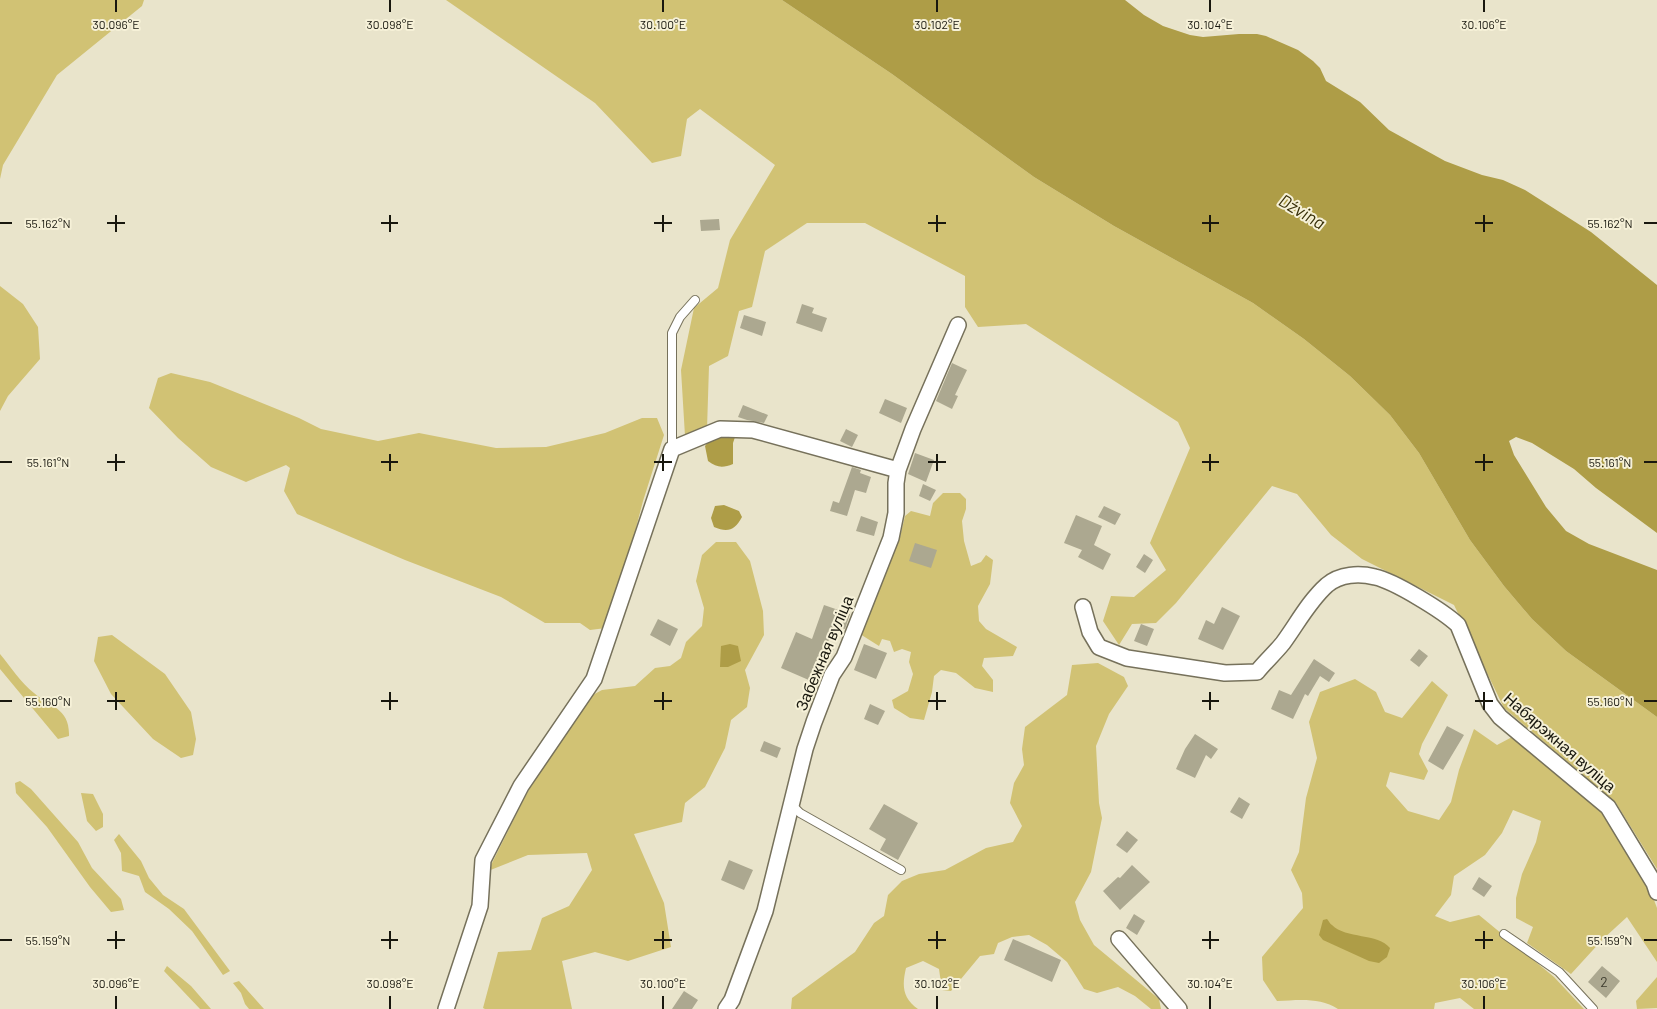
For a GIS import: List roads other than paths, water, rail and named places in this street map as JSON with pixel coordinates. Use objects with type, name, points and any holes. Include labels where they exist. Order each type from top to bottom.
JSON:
[{"type":"street","name":"Забежная вуліца","points":[[729,1004],[765,911],[791,804],[814,722],[832,675],[844,656],[891,538],[896,513],[898,470],[913,429],[958,325]]},
{"type":"street","points":[[446,1009],[480,906],[483,860],[521,786],[594,679],[672,449],[720,429],[753,430],[898,470]]},
{"type":"street","name":"Набярэжная вуліца","points":[[1083,607],[1090,632],[1099,647],[1127,658],[1225,673],[1257,672],[1282,645],[1312,601],[1328,585],[1340,577],[1375,577],[1399,588],[1448,616],[1458,625],[1490,704],[1500,717],[1608,807],[1654,883],[1657,892]]},
{"type":"street","points":[[1118,939],[1179,1009]]},
{"type":"lane","points":[[672,449],[672,333],[680,317],[695,300]]},
{"type":"lane","points":[[791,804],[800,813],[901,870]]},
{"type":"lane","points":[[1504,934],[1559,972],[1593,1009]]},
{"type":"water","name":"Dźvina","points":[[782,0],[1125,0],[1144,15],[1163,26],[1190,35],[1203,37],[1257,34],[1266,36],[1298,50],[1313,61],[1320,68],[1326,81],[1360,102],[1389,130],[1445,161],[1482,175],[1503,180],[1525,190],[1591,232],[1657,285],[1657,533],[1596,488],[1574,469],[1532,443],[1516,437],[1509,441],[1514,455],[1546,507],[1566,531],[1589,544],[1657,570],[1657,717],[1566,651],[1532,619],[1504,586],[1470,540],[1419,453],[1390,415],[1350,376],[1304,339],[1253,303],[1114,226],[1034,177],[892,74]]},
{"type":"water","points":[[712,437],[735,437],[733,443],[733,464],[720,467],[708,461],[705,446]]},
{"type":"water","points":[[724,505],[739,511],[742,517],[737,525],[727,530],[714,527],[711,518],[715,506]]},
{"type":"water","points":[[730,644],[738,646],[741,661],[728,667],[720,667],[721,646]]},
{"type":"water","points":[[1327,919],[1331,925],[1345,932],[1385,943],[1390,948],[1387,957],[1379,963],[1369,961],[1323,940],[1319,935],[1323,920]]}]
